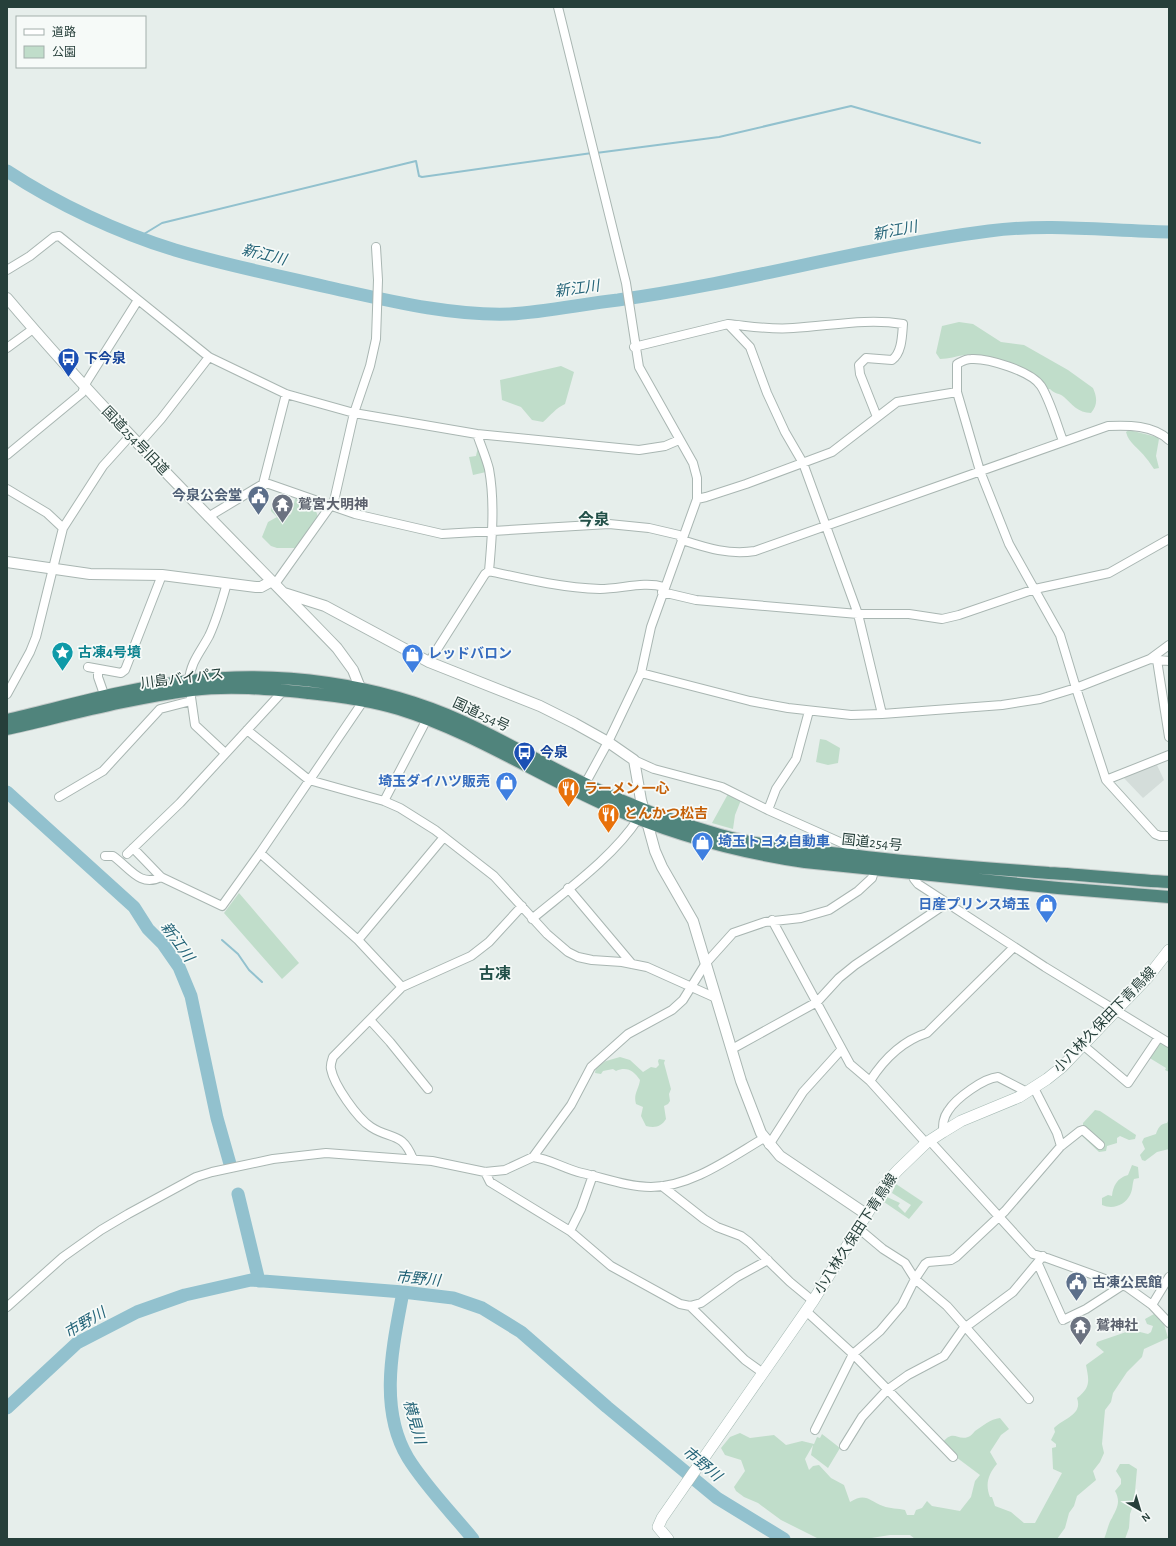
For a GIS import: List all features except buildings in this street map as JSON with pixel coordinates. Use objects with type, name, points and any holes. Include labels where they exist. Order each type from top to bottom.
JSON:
[{"type":"highway","name":"川島バイパス","points":[[7,729],[148,697],[191,691],[237,678],[266,678],[307,681],[363,694]]},
{"type":"highway","name":"川島バイパス","points":[[7,720],[104,697],[238,688],[363,694]]},
{"type":"highway","name":"国道254号","points":[[363,694],[490,746],[590,798],[721,846],[766,856],[805,862],[1169,897]]},
{"type":"highway","name":"国道254号","points":[[363,694],[400,698],[462,722],[585,784],[643,817],[697,828],[745,841],[808,852],[996,870],[1169,882]]},
{"type":"main road","name":"小八林久保田下青鳥線","points":[[668,1539],[658,1528],[662,1518],[813,1301],[886,1183],[928,1142],[943,1132],[961,1122],[1031,1090],[1062,1067],[1084,1046],[1148,977],[1169,950]]},
{"type":"street","points":[[558,7],[627,287],[634,347],[639,367],[693,463],[697,478],[696,499],[663,589],[645,648],[641,673],[608,742],[585,784]]},
{"type":"street","points":[[7,270],[30,256],[54,237],[59,236],[208,357],[286,394],[354,413],[477,434],[639,450],[665,446],[679,440]]},
{"type":"street","points":[[7,562],[90,574],[162,575],[261,587],[273,582],[334,501],[354,413],[370,366],[376,339],[378,280],[376,247]]},
{"type":"street","name":"国道254号旧道","points":[[7,298],[84,387],[138,445],[284,593],[345,658],[363,694]]},
{"type":"street","points":[[7,455],[82,393],[86,381],[138,300]]},
{"type":"street","points":[[634,347],[728,324],[791,328],[886,321],[903,324],[900,348],[892,360],[866,358],[862,360],[859,366],[860,374],[877,417]]},
{"type":"street","points":[[728,324],[750,347],[767,393],[803,463],[858,614],[882,714]]},
{"type":"street","points":[[7,348],[33,329]]},
{"type":"street","points":[[138,445],[161,419],[208,357]]},
{"type":"street","points":[[1063,441],[1041,386],[1033,378],[1022,371],[989,361],[971,359],[963,360],[957,364],[957,392],[980,471],[1009,544],[1060,635],[1106,780],[1155,834],[1160,836],[1169,836]]},
{"type":"street","points":[[696,499],[746,484],[803,463],[840,447],[897,402],[957,392]]},
{"type":"street","points":[[263,484],[286,394]]},
{"type":"street","points":[[208,517],[263,484],[279,486],[365,517],[432,532],[450,534],[609,524],[649,528],[679,535],[682,540],[718,551],[739,553],[755,551],[1108,426],[1125,425],[1151,430],[1164,435],[1169,440]]},
{"type":"street","points":[[429,662],[485,574],[489,571],[493,531],[489,470],[477,434]]},
{"type":"street","points":[[7,694],[30,652],[36,637],[63,528],[103,466],[130,436]]},
{"type":"street","points":[[7,489],[47,513],[63,528]]},
{"type":"street","points":[[489,571],[534,580],[599,589],[644,585],[663,589],[696,600],[858,614],[909,614],[942,619],[959,615],[1035,590],[1110,573],[1169,539]]},
{"type":"street","points":[[88,667],[121,673],[125,670],[162,575]]},
{"type":"street","points":[[225,753],[195,725],[191,691],[192,663],[208,636],[220,609],[227,583]]},
{"type":"street","points":[[284,593],[319,604],[346,616],[429,662],[540,706],[608,742],[634,760],[654,769],[722,787],[768,810],[842,843],[859,856]]},
{"type":"street","points":[[641,673],[750,701],[809,711],[851,715],[882,714],[1002,705],[1040,699],[1076,688],[1154,659],[1169,645]]},
{"type":"street","points":[[1154,659],[1169,661]]},
{"type":"street","points":[[1154,659],[1169,737]]},
{"type":"street","points":[[98,670],[98,677],[104,697]]},
{"type":"street","points":[[127,854],[180,803],[284,690]]},
{"type":"street","points":[[59,797],[102,771],[160,709],[191,691]]},
{"type":"street","points":[[134,848],[161,877],[222,906],[309,780],[363,694]]},
{"type":"street","points":[[768,810],[776,789],[796,759],[809,711]]},
{"type":"street","points":[[384,801],[427,719]]},
{"type":"street","points":[[247,730],[309,780],[384,801],[413,815],[494,876],[532,919],[558,945],[578,957],[647,967],[716,998]]},
{"type":"street","points":[[1106,780],[1169,755]]},
{"type":"street","points":[[634,760],[643,817],[662,867],[689,912],[697,930],[716,998],[755,1122],[767,1142],[792,1165],[866,1214]]},
{"type":"street","points":[[532,919],[599,863],[643,817]]},
{"type":"street","points":[[358,940],[444,837]]},
{"type":"street","points":[[260,853],[358,940],[402,987]]},
{"type":"street","points":[[105,856],[113,856],[139,879],[154,881],[161,877]]},
{"type":"street","points":[[7,1307],[63,1257],[95,1234],[196,1177],[260,1162],[326,1154],[432,1161],[485,1172],[505,1170],[533,1157],[571,1105],[591,1067],[628,1034],[672,1010],[683,1000],[692,988],[706,963],[733,933],[772,920],[801,918],[829,910],[858,891],[872,878],[875,868]]},
{"type":"street","points":[[914,872],[914,879],[918,884],[1014,947],[1169,1043]]},
{"type":"street","points":[[568,888],[632,964]]},
{"type":"street","points":[[732,1048],[817,1002],[839,978],[855,965],[947,903]]},
{"type":"street","points":[[413,1159],[404,1143],[397,1137],[372,1128],[364,1121],[342,1092],[330,1067],[333,1057],[402,987],[471,956],[489,942],[522,906]]},
{"type":"street","points":[[772,920],[817,1002],[841,1050],[850,1064],[870,1081],[1000,1217],[1033,1254],[1043,1256],[1123,1285],[1138,1293],[1169,1323]]},
{"type":"street","points":[[870,1081],[882,1063],[911,1038],[927,1033],[1014,947]]},
{"type":"street","points":[[370,1020],[428,1089]]},
{"type":"street","points":[[1084,1046],[1128,1084],[1159,1037]]},
{"type":"street","points":[[533,1157],[545,1159],[569,1169],[640,1186],[662,1186],[699,1174],[767,1142],[803,1092],[841,1050]]},
{"type":"street","points":[[943,1132],[944,1118],[948,1110],[968,1092],[984,1082],[998,1077],[1031,1090],[1057,1133],[1060,1146]]},
{"type":"street","points":[[815,1430],[853,1354],[880,1331],[902,1305],[915,1279],[928,1262],[951,1260],[956,1257],[1000,1217],[1060,1146],[1083,1130],[1100,1145]]},
{"type":"street","points":[[485,1172],[490,1182],[570,1230],[611,1266],[680,1304],[690,1306],[701,1304],[737,1277],[768,1260]]},
{"type":"street","points":[[570,1230],[581,1209],[593,1175]]},
{"type":"street","points":[[662,1186],[717,1228],[741,1236],[813,1301]]},
{"type":"street","points":[[858,1228],[883,1249],[905,1263],[915,1279],[947,1306],[1029,1399]]},
{"type":"street","points":[[844,1446],[862,1417],[887,1390],[908,1376],[944,1356],[966,1326],[1013,1292],[1038,1264],[1043,1256]]},
{"type":"street","points":[[1038,1264],[1063,1320],[1086,1309],[1123,1285]]},
{"type":"street","points":[[1152,1305],[1169,1277]]},
{"type":"street","points":[[690,1306],[745,1360],[763,1373]]},
{"type":"street","points":[[806,1311],[853,1354],[953,1458]]},
{"type":"shaded area","points":[[1157,765],[1164,780],[1143,798],[1123,777]]},
{"type":"green space","points":[[959,322],[973,324],[1001,342],[1024,345],[1068,370],[1093,388],[1096,401],[1095,407],[1091,413],[1086,413],[1079,410],[1062,396],[1050,389],[1045,389],[1040,382],[993,360],[974,355],[940,359],[936,353],[942,326]]},
{"type":"green space","points":[[561,366],[574,372],[565,404],[543,422],[532,420],[521,407],[502,400],[500,380]]},
{"type":"green space","points":[[1129,430],[1157,437],[1159,439],[1156,456],[1159,468],[1154,469],[1148,460],[1132,443],[1126,432]]},
{"type":"green space","points":[[478,447],[486,472],[473,475],[469,457],[476,456]]},
{"type":"green space","points":[[300,498],[307,501],[312,506],[318,516],[318,519],[298,548],[277,548],[271,546],[262,537],[268,522],[277,517],[271,511],[272,505],[280,502],[283,504],[284,513],[290,515],[295,499]]},
{"type":"green space","points":[[820,739],[826,740],[840,748],[838,763],[828,765],[816,762]]},
{"type":"green space","points":[[728,794],[741,800],[735,815],[733,829],[712,823]]},
{"type":"green space","points":[[239,893],[299,963],[282,979],[224,913]]},
{"type":"green space","points":[[1158,1041],[1169,1046],[1169,1072],[1165,1070],[1166,1068],[1148,1057]]},
{"type":"green space","points":[[620,1057],[630,1060],[643,1072],[651,1067],[656,1068],[659,1065],[659,1059],[665,1060],[664,1063],[671,1089],[669,1094],[670,1101],[664,1106],[666,1119],[660,1125],[655,1127],[646,1126],[641,1116],[643,1107],[636,1104],[635,1100],[640,1080],[633,1072],[627,1069],[616,1071],[613,1069],[603,1071],[601,1074],[595,1073],[596,1067],[606,1061]]},
{"type":"green space","points":[[1095,1110],[1100,1111],[1136,1135],[1135,1139],[1129,1140],[1120,1136],[1117,1138],[1117,1143],[1107,1146],[1106,1151],[1099,1152],[1082,1136],[1089,1130],[1083,1127],[1083,1123]]},
{"type":"green space","points":[[1169,1119],[1169,1149],[1157,1152],[1145,1161],[1142,1160],[1140,1155],[1145,1149],[1142,1142],[1144,1138],[1156,1134],[1160,1127],[1167,1123]]},
{"type":"green space","points":[[1132,1165],[1138,1167],[1139,1178],[1134,1179],[1132,1191],[1128,1199],[1122,1204],[1114,1207],[1102,1205],[1102,1198],[1108,1195],[1112,1196],[1116,1183],[1124,1176],[1128,1175]]},
{"type":"green space","points":[[896,1184],[923,1202],[909,1219],[884,1202],[887,1197],[900,1203],[898,1206],[905,1213],[911,1205],[892,1193]]},
{"type":"green space","points":[[1154,1314],[1164,1324],[1168,1338],[1144,1349],[1142,1357],[1127,1372],[1113,1393],[1111,1402],[1105,1410],[1102,1444],[1104,1453],[1100,1462],[1093,1471],[1096,1480],[1077,1496],[1074,1506],[1069,1513],[1065,1528],[1057,1539],[915,1539],[910,1535],[890,1535],[865,1539],[819,1539],[781,1520],[758,1503],[744,1497],[736,1491],[734,1487],[745,1471],[741,1460],[725,1455],[721,1448],[730,1437],[740,1433],[750,1438],[774,1435],[786,1445],[802,1441],[814,1444],[817,1437],[820,1438],[822,1434],[840,1448],[828,1468],[811,1455],[813,1445],[805,1459],[809,1470],[813,1466],[819,1465],[831,1478],[844,1485],[850,1502],[855,1499],[867,1498],[886,1507],[905,1510],[907,1515],[914,1515],[916,1510],[922,1508],[927,1501],[932,1506],[960,1511],[971,1497],[975,1481],[980,1475],[952,1454],[943,1442],[950,1436],[961,1438],[968,1437],[987,1423],[1000,1418],[1009,1429],[1001,1435],[990,1452],[997,1464],[991,1472],[988,1480],[988,1493],[990,1497],[992,1497],[995,1506],[1011,1512],[1024,1523],[1035,1523],[1062,1473],[1053,1469],[1052,1448],[1056,1447],[1056,1444],[1051,1440],[1055,1432],[1054,1428],[1072,1416],[1077,1408],[1077,1398],[1085,1390],[1088,1383],[1086,1365],[1104,1352],[1096,1345],[1097,1342],[1132,1330],[1148,1334],[1151,1332],[1153,1326],[1147,1324],[1145,1319]]},
{"type":"green space","points":[[1120,1464],[1129,1464],[1137,1469],[1134,1503],[1130,1514],[1129,1528],[1125,1539],[1104,1539],[1109,1523],[1118,1505],[1118,1498],[1115,1491],[1121,1484],[1121,1479],[1116,1471]]},
{"type":"waterway","points":[[596,153],[719,137],[851,106],[980,143]]},
{"type":"waterway","points":[[139,237],[162,223],[416,161],[419,176],[422,177],[592,153]]},
{"type":"waterway","name":"新江川","points":[[7,171],[67,206],[132,235],[175,250],[251,270],[395,302],[441,310],[487,314],[537,312],[665,293],[896,246],[989,231],[1034,228],[1079,228],[1169,232]]},
{"type":"waterway","name":"新江川","points":[[7,792],[134,907],[148,929],[163,944],[179,967],[191,996],[217,1118],[230,1164]]},
{"type":"waterway","points":[[222,940],[238,954],[249,970],[262,982]]},
{"type":"waterway","name":"新江川","points":[[238,1194],[259,1281]]},
{"type":"waterway","name":"市野川","points":[[7,1408],[77,1343],[137,1312],[185,1295],[251,1280],[403,1292],[453,1298],[482,1308],[521,1332],[607,1407],[717,1498],[784,1539]]},
{"type":"waterway","name":"横見川","points":[[403,1292],[395,1334],[390,1376],[393,1419],[399,1439],[415,1469],[439,1500],[473,1539]]},
{"type":"place","name":"下今泉","points":[[69,378]]},
{"type":"place","name":"今泉公会堂","points":[[258,516]]},
{"type":"place","name":"鷲宮大明神","points":[[283,524]]},
{"type":"place","name":"古凍4号墳","points":[[62,672]]},
{"type":"place","name":"レッドバロン","points":[[413,674]]},
{"type":"place","name":"今泉","points":[[525,772]]},
{"type":"place","name":"埼玉ダイハツ販売","points":[[506,802]]},
{"type":"place","name":"ラーメン 一心","points":[[569,808]]},
{"type":"place","name":"とんかつ松吉","points":[[608,834]]},
{"type":"place","name":"埼玉トヨタ自動車","points":[[703,862]]},
{"type":"place","name":"日産プリンス埼玉","points":[[1046,924]]},
{"type":"place","name":"古凍公民館","points":[[1076,1302]]},
{"type":"place","name":"鷲神社","points":[[1081,1346]]},
{"type":"district","name":"今泉","points":[[594,520]]},
{"type":"district","name":"古凍","points":[[495,974]]}]
